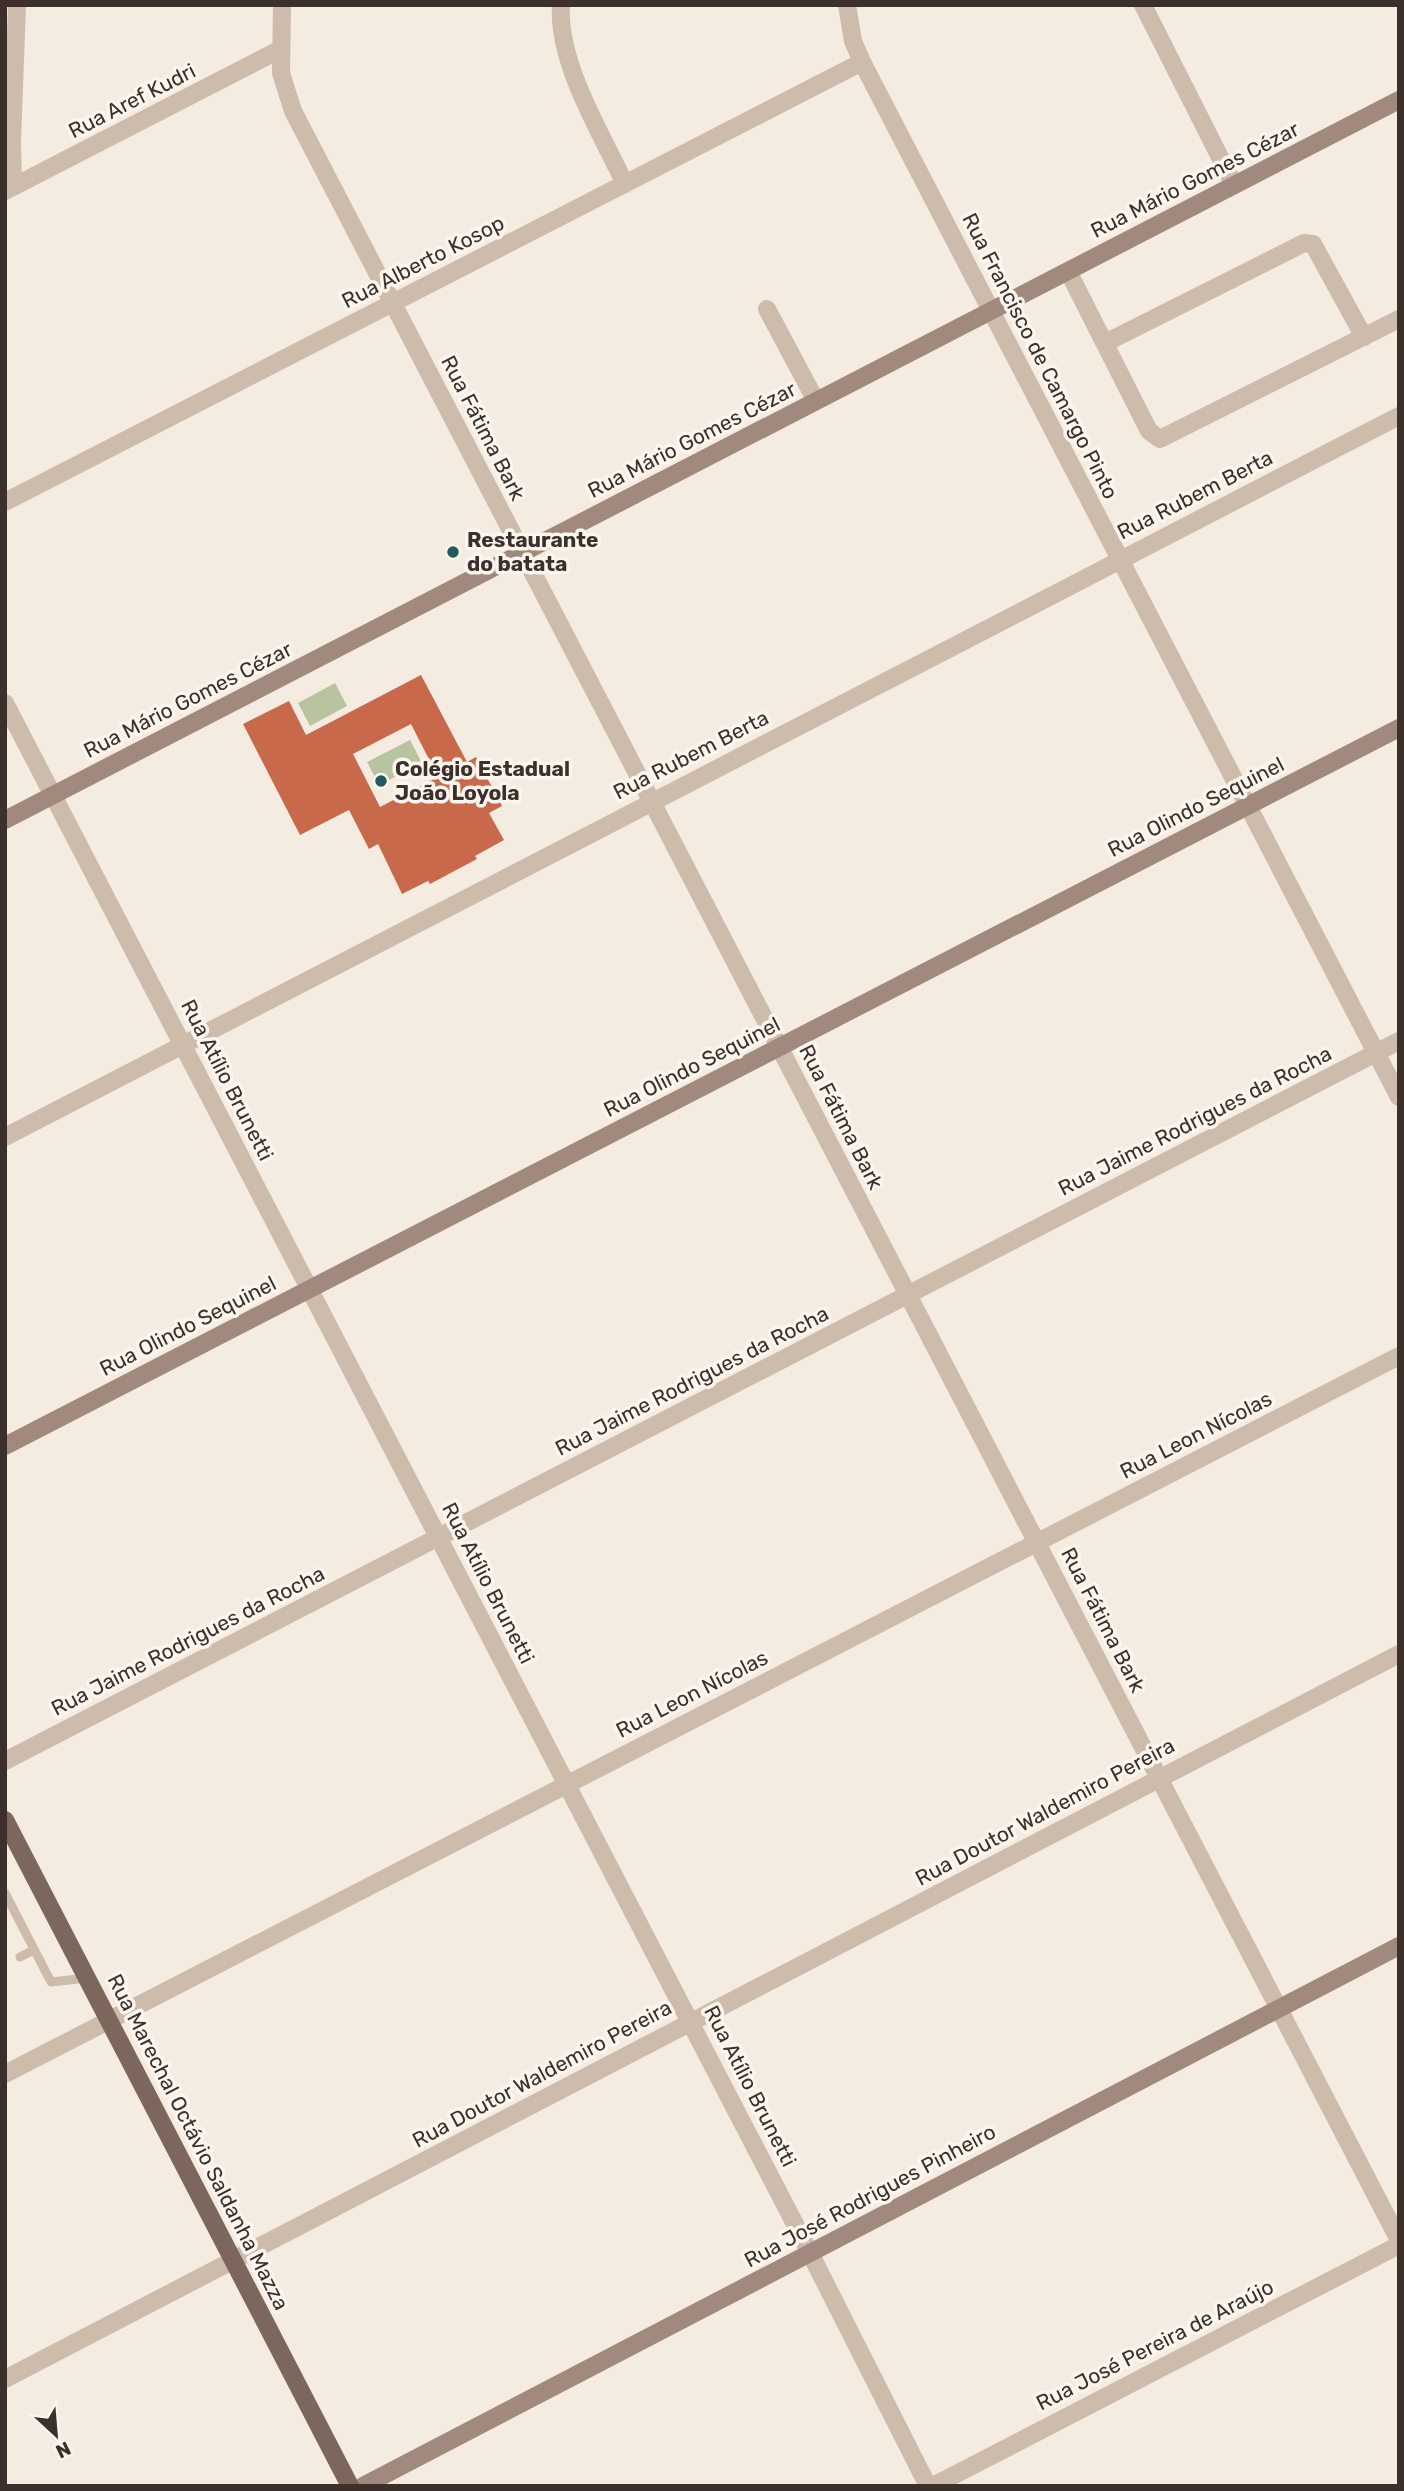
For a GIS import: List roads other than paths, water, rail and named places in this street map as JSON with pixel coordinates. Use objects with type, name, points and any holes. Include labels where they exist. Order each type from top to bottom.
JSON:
[{"type":"main road","name":"Rua Marechal Octávio Saldanha Mazza","points":[[5,1820],[350,2486]]},
{"type":"street","points":[[9,189],[17,5]]},
{"type":"street","name":"Rua Fátima Bark","points":[[282,5],[279,51],[283,82],[293,111],[1399,2243]]},
{"type":"street","points":[[561,5],[565,50],[579,87],[625,184]]},
{"type":"street","name":"Rua Francisco de Camargo Pinto","points":[[847,5],[853,41],[862,62],[1399,1097]]},
{"type":"street","points":[[1143,5],[1234,185]]},
{"type":"street","name":"Rua Aref Kudri","points":[[9,189],[279,51]]},
{"type":"street","name":"Rua Alberto Kosop","points":[[5,502],[862,62]]},
{"type":"street","name":"Rua Mário Gomes Cézar","points":[[5,820],[1399,100]]},
{"type":"street","points":[[1105,343],[1304,243],[1313,244],[1364,337]]},
{"type":"street","points":[[1068,271],[1149,431],[1160,439],[1399,319]]},
{"type":"street","points":[[767,309],[816,401]]},
{"type":"street","name":"Rua Rubem Berta","points":[[5,1137],[1399,416]]},
{"type":"street","name":"Rua Atílio Brunetti","points":[[5,703],[931,2486]]},
{"type":"street","name":"Rua Olindo Sequinel","points":[[5,1446],[1399,728]]},
{"type":"street","name":"Rua Jaime Rodrigues da Rocha","points":[[5,1761],[1399,1041]]},
{"type":"street","name":"Rua Leon Nícolas","points":[[5,2074],[1399,1356]]},
{"type":"street","name":"Rua Doutor Waldemiro Pereira","points":[[5,2379],[1399,1654]]},
{"type":"street","name":"Rua José Rodrigues Pinheiro","points":[[363,2486],[1399,1947]]},
{"type":"street","name":"Rua José Pereira de Araújo","points":[[931,2486],[1399,2243]]},
{"type":"lane","points":[[5,1894],[51,1982],[87,1978]]},
{"type":"lane","points":[[20,1957],[34,1950]]},
{"type":"place","name":"Restaurante do batata","points":[[453,552]]},
{"type":"place","name":"Colégio Estadual João Loyola","points":[[381,781]]}]
